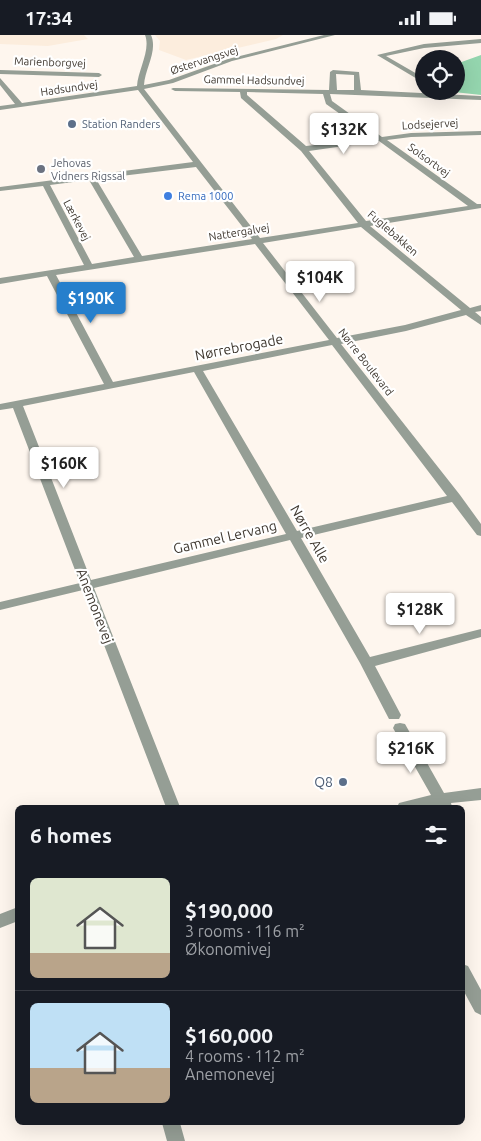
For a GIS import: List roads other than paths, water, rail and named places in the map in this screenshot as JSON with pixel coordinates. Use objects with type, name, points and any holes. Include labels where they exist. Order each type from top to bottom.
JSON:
[{"type":"street","points":[[140,88],[141,73],[151,47],[148,35]]},
{"type":"street","name":"Østervangsvej","points":[[140,88],[180,79],[230,61],[332,35]]},
{"type":"street","points":[[415,76],[380,55],[424,46],[481,41]]},
{"type":"street","name":"Marienborgvej","points":[[0,72],[99,75]]},
{"type":"street","points":[[330,92],[334,72],[357,73],[358,93]]},
{"type":"street","name":"Marienborgvej","points":[[0,80],[21,106]]},
{"type":"street","name":"Hadsundvej","points":[[0,108],[140,88]]},
{"type":"street","name":"Nørre Boulevard","points":[[140,88],[481,532]]},
{"type":"street","name":"Gammel Hadsundvej","points":[[175,89],[415,93]]},
{"type":"street","name":"Fuglebakken","points":[[243,91],[244,96],[304,149],[364,225],[481,322]]},
{"type":"street","name":"Solsortvej","points":[[330,92],[329,102],[478,207]]},
{"type":"street","name":"Gammel Hadsundvej","points":[[465,96],[481,98]]},
{"type":"street","name":"Lodsejervej","points":[[380,139],[432,133],[481,133]]},
{"type":"street","points":[[304,149],[380,139]]},
{"type":"street","points":[[0,189],[198,164]]},
{"type":"street","points":[[91,177],[139,259]]},
{"type":"street","name":"Lærkevej","points":[[45,183],[89,267]]},
{"type":"street","name":"Nattergalvej","points":[[0,281],[478,207]]},
{"type":"street","points":[[50,273],[110,386]]},
{"type":"street","name":"Nørrebrogade","points":[[0,407],[406,328],[481,308]]},
{"type":"street","name":"Nørre Alle","points":[[198,369],[367,663],[397,721],[445,805]]},
{"type":"street","name":"Anemonevej","points":[[17,404],[172,805]]},
{"type":"street","name":"Gammel Lervang","points":[[0,606],[456,497]]},
{"type":"street","points":[[367,663],[481,633]]},
{"type":"street","points":[[445,805],[481,795]]},
{"type":"street","points":[[0,922],[15,915]]},
{"type":"street","points":[[0,922],[15,920]]},
{"type":"street","points":[[465,977],[481,1007]]},
{"type":"street","points":[[172,1125],[176,1141]]},
{"type":"place","name":"Station Randers","points":[[72,124]]},
{"type":"place","name":"Jehovas Vidners Rigssal","points":[[41,169]]},
{"type":"place","name":"Rema 1000","points":[[168,196]]},
{"type":"place","name":"Q8","points":[[343,782]]}]
